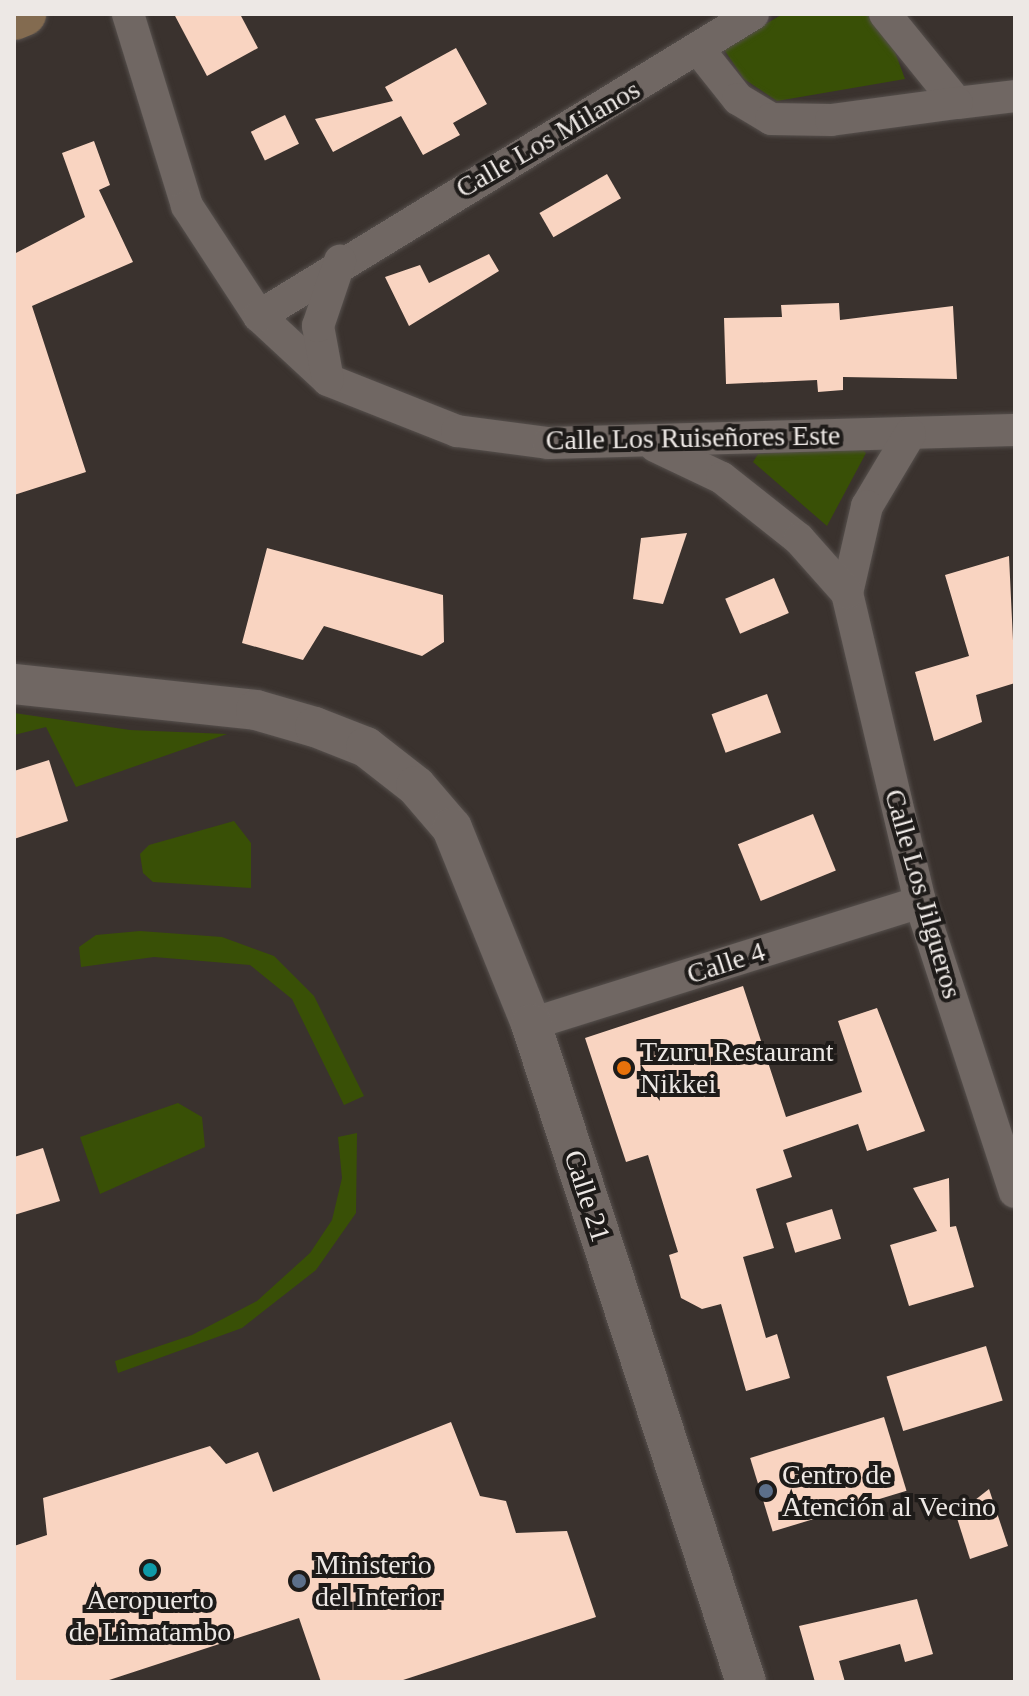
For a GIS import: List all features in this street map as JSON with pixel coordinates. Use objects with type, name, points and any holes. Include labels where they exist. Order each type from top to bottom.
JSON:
[{"type":"main road","points":[[14,18],[24,14]]},
{"type":"street","name":"Calle Los Ruiseñores Este","points":[[128,14],[187,206],[259,316],[328,380],[457,431],[548,443],[650,444],[1015,430]]},
{"type":"street","name":"Calle Los Milanos","points":[[259,316],[340,261],[699,50],[753,14]]},
{"type":"street","points":[[885,14],[957,103]]},
{"type":"street","points":[[699,50],[738,99],[771,119],[831,120],[1015,96]]},
{"type":"street","points":[[328,380],[318,326],[340,261]]},
{"type":"street","name":"Calle Los Jilgueros","points":[[910,434],[867,506],[847,593],[920,902],[1015,1192]]},
{"type":"street","name":"Calle Los Jilgueros","points":[[650,444],[722,478],[799,539],[847,593]]},
{"type":"street","name":"Calle 21","points":[[14,684],[256,710],[366,747],[416,786],[452,828],[531,1024],[746,1682]]},
{"type":"street","name":"Calle 4","points":[[531,1024],[920,902]]},
{"type":"green space","points":[[783,14],[881,14],[905,79],[777,101],[744,79],[723,48]]},
{"type":"green space","points":[[860,447],[866,453],[827,526],[753,462],[758,454]]},
{"type":"green space","points":[[14,713],[130,730],[227,734],[76,787],[46,727],[14,735]]},
{"type":"green space","points":[[234,821],[251,843],[251,888],[153,882],[143,873],[140,854],[149,845]]},
{"type":"green space","points":[[140,931],[222,937],[274,956],[314,996],[364,1096],[344,1105],[292,999],[250,965],[154,957],[81,967],[79,947],[96,935]]},
{"type":"green space","points":[[178,1103],[202,1117],[205,1147],[100,1194],[80,1137]]},
{"type":"green space","points":[[357,1133],[356,1213],[316,1270],[242,1328],[118,1373],[115,1361],[192,1335],[257,1301],[310,1253],[332,1220],[342,1178],[338,1137]]},
{"type":"building","points":[[174,14],[240,14],[258,48],[207,76]]},
{"type":"building","points":[[456,48],[487,104],[453,123],[460,135],[423,155],[401,116],[333,152],[315,119],[393,101],[385,87]]},
{"type":"building","points":[[285,115],[299,144],[265,160],[251,132]]},
{"type":"building","points":[[94,141],[110,185],[99,190],[133,262],[32,306],[86,472],[14,495],[14,254],[85,217],[62,153]]},
{"type":"building","points":[[607,174],[621,198],[553,237],[539,213]]},
{"type":"building","points":[[489,254],[499,271],[409,326],[385,277],[420,265],[429,283]]},
{"type":"building","points":[[839,303],[840,320],[953,306],[957,379],[843,377],[843,390],[818,392],[817,380],[726,384],[724,318],[782,317],[781,305]]},
{"type":"building","points":[[687,533],[663,604],[633,599],[641,538]]},
{"type":"building","points":[[267,548],[443,595],[444,642],[422,656],[324,626],[303,660],[242,643]]},
{"type":"building","points":[[1009,556],[1015,683],[976,695],[982,722],[934,741],[915,672],[969,656],[945,575]]},
{"type":"building","points":[[774,578],[789,613],[740,634],[725,599]]},
{"type":"building","points":[[767,694],[781,733],[726,753],[712,714]]},
{"type":"building","points":[[49,760],[68,821],[14,839],[14,771]]},
{"type":"building","points":[[813,814],[836,871],[761,901],[738,844]]},
{"type":"building","points":[[743,986],[786,1117],[862,1092],[838,1021],[877,1008],[925,1131],[867,1151],[858,1124],[783,1150],[792,1177],[756,1189],[774,1248],[743,1257],[766,1338],[777,1334],[790,1378],[746,1391],[721,1304],[702,1309],[681,1298],[669,1255],[678,1252],[648,1155],[626,1162],[585,1038]]},
{"type":"building","points":[[43,1148],[60,1201],[14,1215],[14,1157]]},
{"type":"building","points":[[949,1178],[950,1227],[956,1226],[974,1287],[909,1306],[890,1245],[937,1231],[913,1188]]},
{"type":"building","points":[[832,1209],[841,1239],[795,1253],[786,1223]]},
{"type":"building","points":[[986,1346],[1003,1401],[903,1431],[887,1376]]},
{"type":"building","points":[[884,1417],[907,1491],[773,1532],[750,1458]]},
{"type":"building","name":"Ministerio del Interior","points":[[451,1422],[480,1496],[506,1501],[516,1533],[567,1531],[596,1617],[397,1682],[321,1682],[299,1618],[103,1682],[14,1682],[14,1546],[47,1535],[43,1498],[210,1446],[226,1464],[258,1452],[273,1492]]},
{"type":"building","points":[[989,1489],[1008,1546],[970,1559],[956,1515]]},
{"type":"building","points":[[917,1599],[933,1654],[905,1662],[900,1644],[839,1661],[845,1682],[815,1682],[799,1626]]},
{"type":"place","name":"Tzuru Restaurant Nikkei","points":[[624,1068]]},
{"type":"place","name":"Centro de Atención al Vecino","points":[[766,1491]]},
{"type":"place","name":"Aeropuerto de Limatambo","points":[[150,1570]]},
{"type":"place","name":"Ministerio del Interior","points":[[299,1581]]}]
